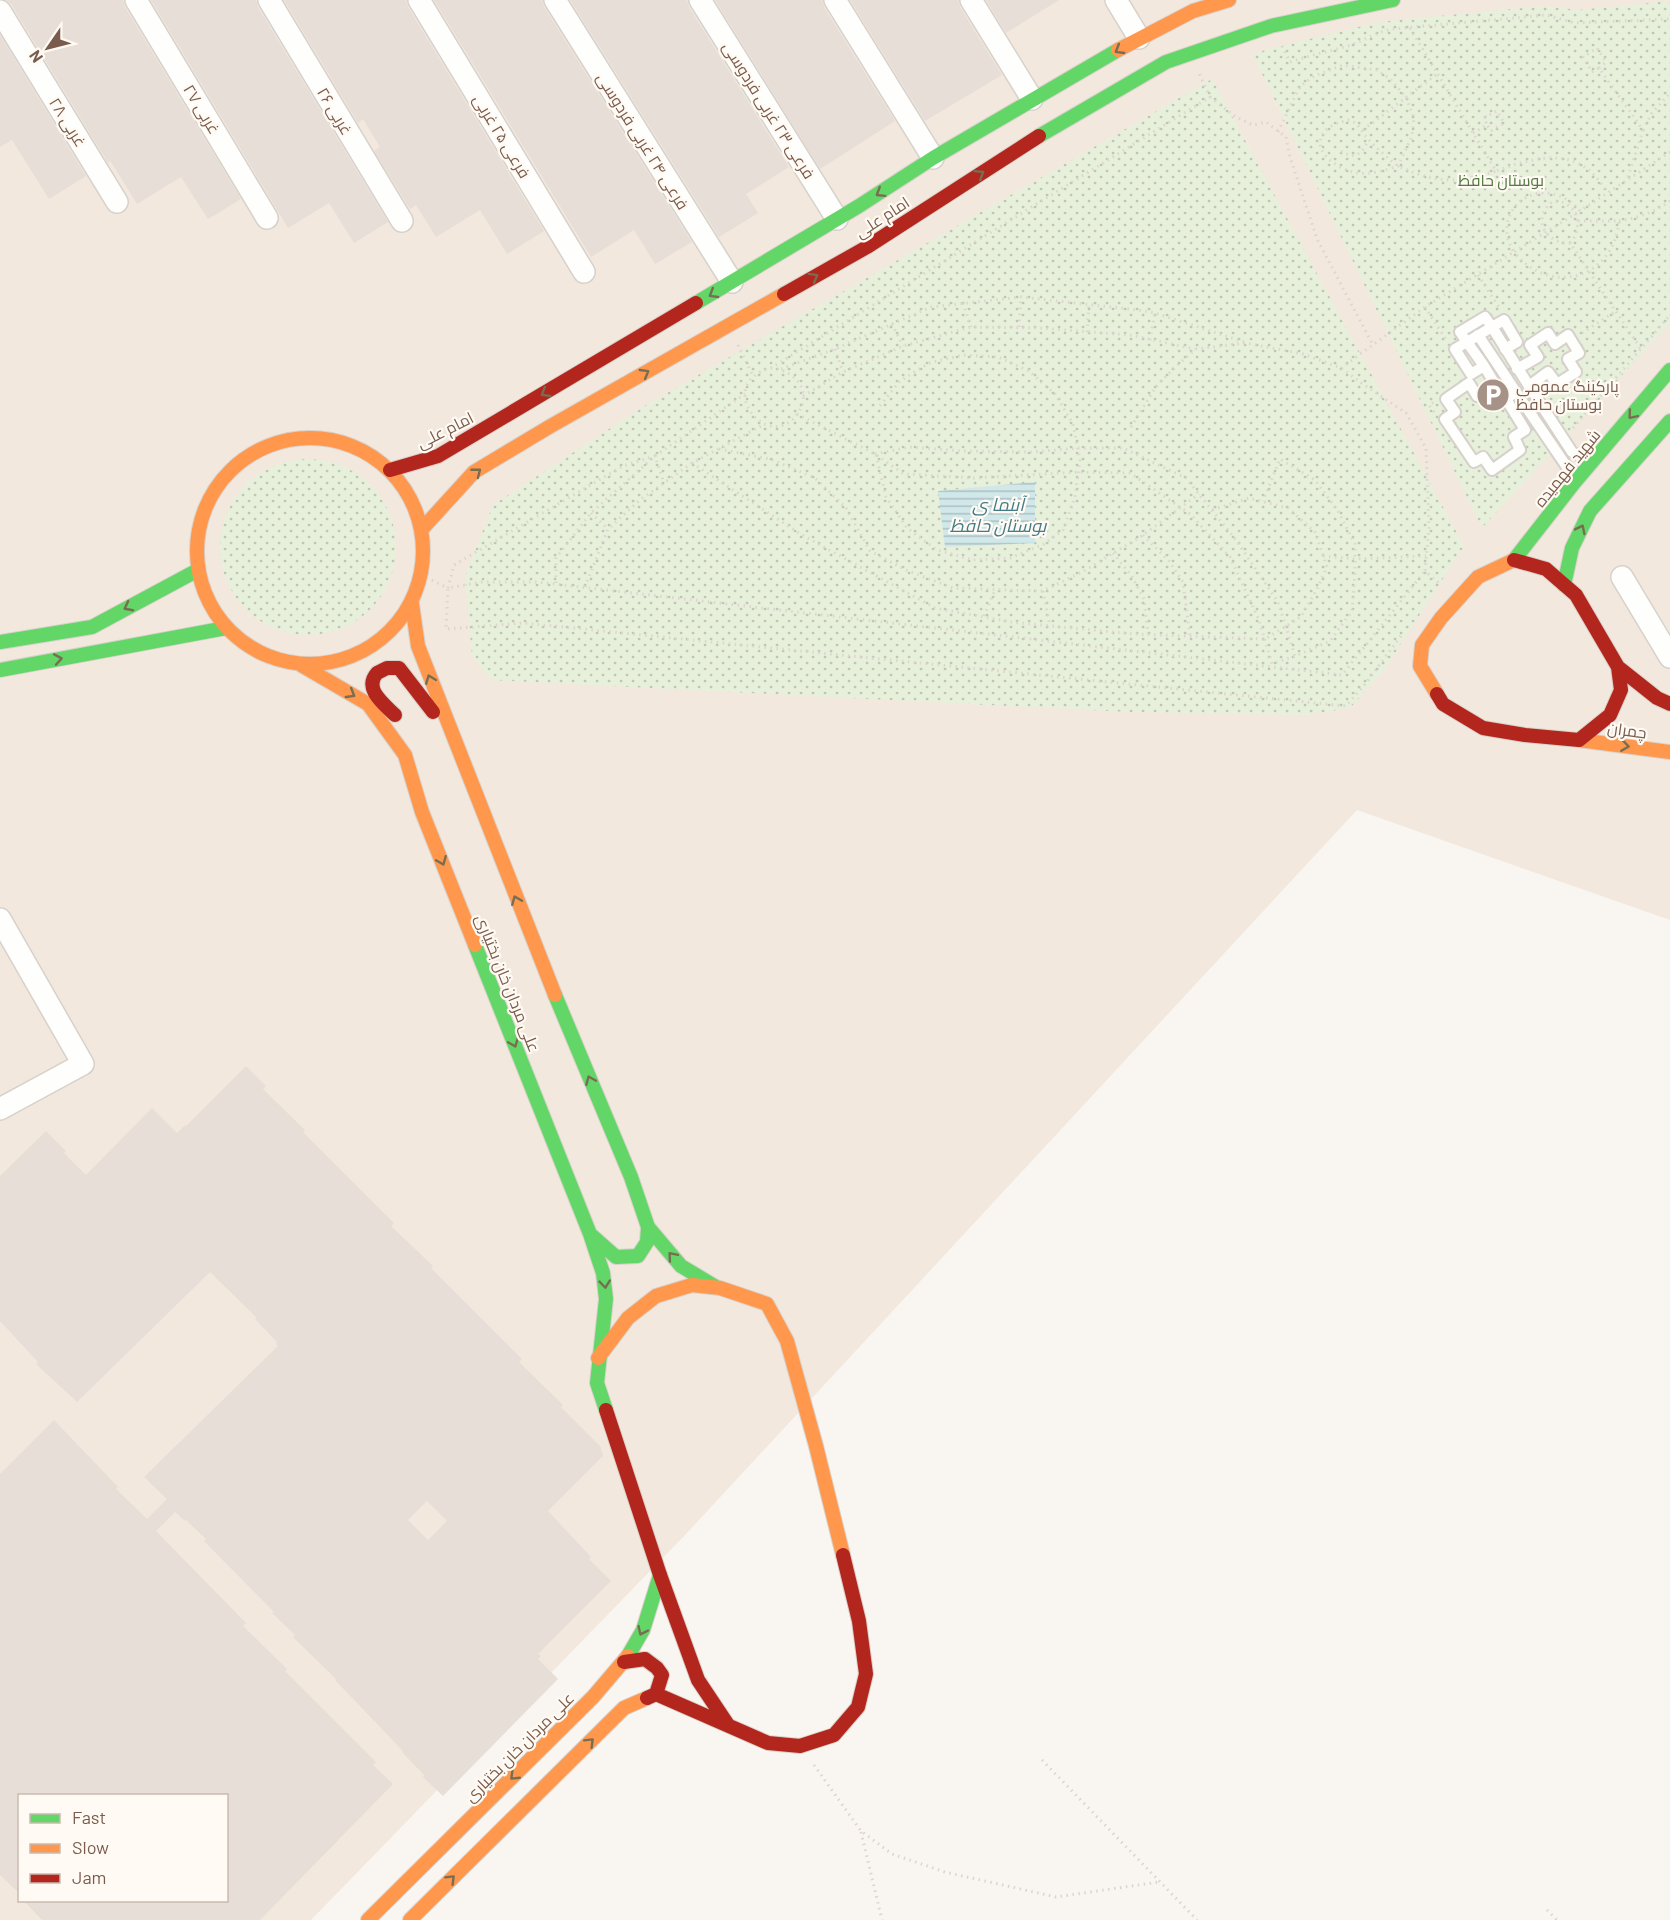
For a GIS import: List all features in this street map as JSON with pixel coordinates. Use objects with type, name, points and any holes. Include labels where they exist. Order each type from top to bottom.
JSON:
[{"type":"main road","points":[[1193,11],[1209,0]]},
{"type":"main road","name":"امام علی","points":[[390,470],[438,456],[837,219],[864,209],[913,171],[1032,99],[1139,38],[1193,11],[1229,0]]},
{"type":"main road","name":"امام علی","points":[[422,529],[474,472],[867,247],[1058,124],[1166,62],[1271,26],[1393,0]]},
{"type":"main road","points":[[903,189],[913,171]]},
{"type":"main road","points":[[912,201],[937,201]]},
{"type":"main road","points":[[867,247],[879,229],[878,223]]},
{"type":"main road","name":"شهید فهمیده","points":[[1514,560],[1599,453],[1670,370]]},
{"type":"main road","points":[[1564,585],[1572,548],[1590,511],[1670,421]]},
{"type":"main road","points":[[298,438],[335,440],[370,454],[390,470],[413,502],[422,529],[423,567],[412,604],[392,631],[364,652],[332,663],[301,665],[270,658],[243,642],[226,628],[216,615],[206,597],[198,570],[198,533],[210,498],[232,468],[263,448],[298,438]]},
{"type":"main road","points":[[438,456],[417,480],[419,494],[429,501],[450,498]]},
{"type":"main road","points":[[1618,667],[1621,690],[1610,715],[1579,740],[1483,728],[1443,704],[1420,666],[1422,645],[1441,618],[1478,577],[1514,560],[1546,569],[1576,595],[1618,667],[1657,698],[1670,704]]},
{"type":"main road","points":[[0,642],[92,627],[198,570]]},
{"type":"main road","points":[[156,592],[173,591],[183,594]]},
{"type":"main road","points":[[410,1920],[624,1708],[656,1694],[768,1743],[800,1746],[834,1735],[858,1707],[866,1674],[858,1621],[816,1446],[787,1341],[767,1304],[720,1288],[681,1266],[648,1227],[631,1177],[550,984],[418,646],[412,604]]},
{"type":"main road","points":[[174,638],[191,625],[194,618]]},
{"type":"main road","points":[[0,670],[226,628]]},
{"type":"main road","name":"علی مردان خان بختیاری","points":[[301,665],[368,705],[405,755],[422,812],[590,1234],[603,1273],[606,1299],[597,1383],[660,1575],[698,1680],[728,1725]]},
{"type":"main road","points":[[411,776],[415,767],[414,751],[407,733],[396,715],[373,691],[372,680],[377,672],[387,667],[399,668],[414,686],[459,754]]},
{"type":"main road","name":"چمران","points":[[1579,740],[1670,752]]},
{"type":"main road","points":[[590,1234],[616,1257],[638,1256],[647,1242],[648,1227]]},
{"type":"main road","points":[[598,1358],[628,1318],[656,1296],[692,1285],[720,1288]]},
{"type":"main road","name":"علی مردان خان بختیاری","points":[[368,1920],[578,1713],[624,1662],[643,1630],[660,1575]]},
{"type":"main road","points":[[624,1662],[645,1659],[657,1668],[662,1675],[656,1694]]},
{"type":"street","name":"۲۷ غربی","points":[[136,0],[267,218]]},
{"type":"street","name":"۲۶ غربی","points":[[269,0],[402,221]]},
{"type":"street","name":"فرعی ۲۵ غربی","points":[[419,0],[584,272]]},
{"type":"street","name":"فرعی ۲۴ غربی فردوسی","points":[[555,0],[732,282]]},
{"type":"street","name":"فرعی ۲۳ غربی فردوسی","points":[[700,0],[837,219]]},
{"type":"street","points":[[835,0],[933,158]]},
{"type":"street","points":[[971,0],[1032,99]]},
{"type":"street","points":[[1116,0],[1139,38]]},
{"type":"street","name":"۲۸ غربی","points":[[0,11],[117,202]]},
{"type":"street","points":[[1622,577],[1670,657]]},
{"type":"street","points":[[0,919],[83,1064],[0,1110]]},
{"type":"lane","points":[[1467,342],[1460,332],[1485,317],[1492,327]]},
{"type":"lane","points":[[1569,490],[1573,478],[1569,470],[1511,396],[1495,384],[1484,366],[1472,374],[1455,349],[1504,320],[1517,342],[1505,349],[1572,452],[1581,457],[1599,453]]},
{"type":"lane","points":[[1517,369],[1538,357],[1530,345],[1548,333],[1555,344],[1568,335],[1579,352],[1568,359],[1576,372],[1557,384],[1548,372],[1529,386]]},
{"type":"lane","points":[[1478,335],[1511,396],[1526,430],[1514,437],[1520,450],[1492,470],[1483,457],[1474,462],[1445,419],[1455,412],[1446,399],[1469,383],[1478,396],[1495,384]]},
{"type":"path","points":[[1271,26],[1290,62],[1315,53],[1350,45],[1385,30],[1410,27],[1546,15],[1575,23],[1670,19]]},
{"type":"path","points":[[1410,27],[1496,171]]},
{"type":"path","points":[[1597,48],[1606,62],[1599,68],[1592,72],[1583,57],[1597,48]]},
{"type":"path","points":[[1190,54],[1210,97],[1245,121],[1253,125],[1266,122],[1286,137],[1290,157],[1317,239],[1373,345]]},
{"type":"path","points":[[1278,132],[1297,92],[1314,76],[1343,65],[1377,70],[1389,78],[1406,97],[1414,118],[1412,136],[1398,166]]},
{"type":"path","points":[[1599,68],[1643,130]]},
{"type":"path","points":[[1363,130],[1437,74]]},
{"type":"path","points":[[1627,180],[1646,122],[1670,93]]},
{"type":"path","points":[[771,368],[1210,97]]},
{"type":"path","points":[[1497,111],[1504,123],[1491,131],[1487,125],[1484,118],[1497,111]]},
{"type":"path","points":[[1398,166],[1368,174],[1355,173],[1336,165],[1327,158],[1321,144],[1326,130],[1348,120],[1354,122],[1363,130],[1368,140],[1398,166],[1434,179],[1452,181],[1480,176],[1528,160],[1550,157],[1566,159],[1583,166],[1596,177],[1607,193]]},
{"type":"path","points":[[1473,133],[1487,125]]},
{"type":"path","points":[[1341,151],[1349,156],[1357,156],[1364,150],[1368,140]]},
{"type":"path","points":[[1341,368],[1425,307],[1670,152]]},
{"type":"path","points":[[1580,211],[1566,198],[1555,193],[1539,192],[1518,204],[1509,217],[1507,235],[1510,245],[1531,268],[1552,277],[1568,277],[1590,271],[1608,255],[1615,238],[1618,221]]},
{"type":"path","points":[[1578,221],[1632,219],[1670,201]]},
{"type":"path","points":[[1552,202],[1566,204],[1578,221],[1579,230],[1570,243],[1557,242],[1546,232],[1542,217],[1552,202]]},
{"type":"path","points":[[1570,243],[1641,349]]},
{"type":"path","points":[[421,575],[448,588],[482,582],[537,582],[1342,675],[1425,571],[1429,527],[1426,448],[1406,413],[1341,368],[1303,354],[1246,343],[1155,313],[1021,297],[931,307],[835,349],[781,369]]},
{"type":"path","points":[[1019,327],[1021,297]]},
{"type":"path","points":[[963,303],[971,327]]},
{"type":"path","points":[[1087,332],[1089,304]]},
{"type":"path","points":[[1574,338],[1616,311]]},
{"type":"path","points":[[1150,340],[1155,313]]},
{"type":"path","points":[[1567,435],[1670,315]]},
{"type":"path","points":[[892,324],[903,346]]},
{"type":"path","points":[[728,326],[753,376]]},
{"type":"path","points":[[803,396],[843,372],[903,346],[971,327],[1019,327],[1130,335],[1196,349],[1246,343]]},
{"type":"path","points":[[835,349],[843,372]]},
{"type":"path","points":[[1131,427],[1155,388],[1196,349]]},
{"type":"path","points":[[875,454],[886,497],[907,528],[937,550],[973,560],[1010,558],[1044,544],[1063,530],[1075,497],[1080,460],[1073,424],[1055,394],[1029,371],[998,357],[963,355],[929,363],[900,381],[878,408]]},
{"type":"path","points":[[781,369],[790,373],[801,387],[803,396],[801,405],[797,414],[783,424],[773,426],[764,424],[749,413],[745,404],[747,384],[761,370],[781,369]]},
{"type":"path","points":[[556,584],[556,558],[591,513],[655,456],[745,394]]},
{"type":"path","points":[[797,414],[875,454],[904,474],[974,478],[1079,472],[1130,473],[1190,514],[1230,556],[1259,620],[1272,664],[1330,641],[1352,612],[1355,544],[1338,511],[1315,480],[1280,459],[1263,501]]},
{"type":"path","points":[[585,587],[608,529],[640,500],[692,463],[764,424]]},
{"type":"path","points":[[875,454],[910,447],[962,451],[1032,452],[1078,448],[1123,448],[1186,478],[1236,540],[1278,602],[1295,656]]},
{"type":"path","points":[[719,449],[770,459],[815,478],[846,508],[870,551],[906,570],[953,588],[1043,591],[1084,571],[1143,535],[1199,494]]},
{"type":"path","points":[[655,456],[664,483]]},
{"type":"path","points":[[655,456],[623,465],[454,565],[448,588],[446,629],[524,623],[1346,706],[1366,683],[1406,628]]},
{"type":"path","points":[[692,463],[802,535],[935,608],[1011,622],[1050,626],[1148,634],[1265,639],[1301,617],[1318,587],[1327,567],[1316,532],[1288,508],[1249,498],[1212,510]]},
{"type":"path","points":[[591,513],[608,529]]},
{"type":"path","points":[[1143,535],[1184,582],[1190,636]]},
{"type":"path","points":[[1113,553],[1131,575],[1144,599],[1148,634]]},
{"type":"path","points":[[1323,556],[1355,559],[1426,556]]},
{"type":"path","points":[[1425,571],[1457,600]]},
{"type":"path","points":[[984,617],[995,590]]},
{"type":"path","points":[[1043,591],[1050,626]]},
{"type":"path","points":[[800,1746],[861,1831],[892,1854],[945,1872],[1056,1897],[1160,1882]]},
{"type":"path","points":[[1042,1760],[1197,1920]]},
{"type":"path","points":[[861,1831],[882,1920]]},
{"type":"path","points":[[1547,1910],[1557,1920]]},
{"type":"shaded area","points":[[0,0],[1670,0],[1670,920],[1357,810],[686,1534],[311,1920],[0,1920]]},
{"type":"green space","name":"بوستان حافظ","points":[[1670,1],[1670,323],[1482,528],[1253,55],[1375,23],[1397,20],[1545,6],[1578,10]]},
{"type":"green space","points":[[1212,79],[1464,546],[1384,670],[1350,708],[1306,715],[1129,712],[492,680],[472,656],[465,576],[493,505],[641,408]]},
{"type":"green space","points":[[308,459],[341,466],[357,474],[370,485],[381,498],[389,514],[396,547],[389,580],[381,596],[370,609],[357,620],[341,628],[308,635],[275,628],[259,620],[246,609],[235,596],[227,580],[220,547],[227,514],[235,498],[246,485],[259,474],[275,466]]},
{"type":"water","name":"آبنما ی بوستان حافظ","points":[[1035,482],[1035,543],[945,547],[938,491]]},
{"type":"building","points":[[6,0],[123,0],[125,7],[241,199],[208,219],[181,177],[137,204],[113,165],[110,161],[108,163],[11,4]]},
{"type":"building","points":[[151,0],[256,0],[258,7],[388,222],[354,243],[329,203],[288,228]]},
{"type":"building","points":[[284,0],[406,0],[408,7],[544,231],[507,254],[480,210],[436,237],[416,205],[410,209],[374,151],[380,147],[363,119],[358,123]]},
{"type":"building","points":[[434,0],[542,0],[544,7],[692,242],[655,264],[634,230],[591,257]]},
{"type":"building","points":[[570,0],[687,0],[689,7],[789,167],[746,194],[758,213],[719,237]]},
{"type":"building","points":[[715,0],[822,0],[824,7],[895,121],[820,169]]},
{"type":"building","points":[[850,0],[958,0],[960,7],[1002,75],[925,121]]},
{"type":"building","points":[[986,0],[1059,0],[1006,33]]},
{"type":"building","points":[[0,35],[86,176],[49,199],[12,140],[0,147]]},
{"type":"building","points":[[246,1066],[266,1086],[263,1089],[305,1130],[303,1132],[394,1223],[391,1226],[433,1266],[431,1268],[522,1359],[519,1362],[563,1405],[561,1407],[600,1446],[603,1456],[548,1511],[611,1581],[538,1654],[541,1656],[538,1659],[558,1679],[443,1796],[423,1777],[424,1775],[403,1751],[336,1679],[293,1637],[295,1635],[272,1613],[274,1612],[204,1541],[206,1539],[175,1512],[156,1531],[246,1623],[243,1626],[376,1762],[373,1765],[393,1784],[260,1920],[42,1920],[25,1902],[228,1902],[228,1794],[18,1794],[18,1892],[0,1875],[0,1474],[54,1420],[118,1487],[116,1489],[147,1519],[167,1499],[144,1477],[278,1346],[277,1342],[255,1319],[257,1318],[210,1272],[77,1402],[36,1364],[38,1362],[0,1321],[0,1176],[46,1131],[86,1175],[152,1108],[177,1133]],"holes":[[[427,1501],[447,1521],[428,1540],[408,1520]]]},
{"type":"traffic: fast","points":[[1039,136],[1166,62],[1271,26],[1393,0]]},
{"type":"traffic: fast","points":[[696,303],[859,206],[933,158],[1118,50]]},
{"type":"traffic: fast","points":[[1514,560],[1574,483],[1670,370]]},
{"type":"traffic: fast","points":[[1564,585],[1572,548],[1590,511],[1670,421]]},
{"type":"traffic: fast","points":[[0,642],[92,627],[198,570]]},
{"type":"traffic: fast","points":[[0,670],[226,628]]},
{"type":"traffic: fast","points":[[475,945],[590,1234],[603,1273],[606,1299],[597,1383],[606,1410]]},
{"type":"traffic: fast","points":[[555,995],[631,1177],[648,1227],[681,1266],[716,1287]]},
{"type":"traffic: fast","points":[[590,1234],[616,1257],[638,1256],[647,1242],[648,1227]]},
{"type":"traffic: fast","points":[[628,1656],[643,1630],[660,1575]]},
{"type":"traffic: slow","points":[[1118,50],[1193,11],[1229,0]]},
{"type":"traffic: slow","points":[[422,529],[474,472],[784,294]]},
{"type":"traffic: slow","points":[[310,438],[332,440],[363,451],[390,471],[410,498],[421,529],[423,551],[421,573],[410,604],[390,631],[363,651],[332,662],[310,664],[288,662],[257,651],[230,631],[210,604],[199,573],[197,551],[199,529],[210,498],[230,471],[257,451],[288,440],[310,438]]},
{"type":"traffic: slow","points":[[1437,694],[1420,666],[1422,645],[1441,618],[1478,577],[1514,560]]},
{"type":"traffic: slow","points":[[412,604],[418,646],[555,995]]},
{"type":"traffic: slow","points":[[301,665],[368,704],[405,755],[422,812],[475,945]]},
{"type":"traffic: slow","points":[[1579,740],[1670,752]]},
{"type":"traffic: slow","points":[[598,1358],[628,1318],[656,1296],[692,1285],[720,1288],[767,1304],[787,1341],[843,1555]]},
{"type":"traffic: slow","points":[[368,1920],[593,1697],[628,1656]]},
{"type":"traffic: slow","points":[[410,1920],[624,1708],[647,1698]]},
{"type":"traffic: jam","points":[[784,294],[867,247],[1039,136]]},
{"type":"traffic: jam","points":[[390,470],[438,456],[696,303]]},
{"type":"traffic: jam","points":[[1437,694],[1443,704],[1483,728],[1525,735],[1579,740],[1610,715],[1621,690],[1618,667],[1576,595],[1546,569],[1514,560]]},
{"type":"traffic: jam","points":[[1618,667],[1657,698],[1670,704]]},
{"type":"traffic: jam","points":[[395,715],[377,696],[372,685],[377,673],[387,668],[399,668],[433,712]]},
{"type":"traffic: jam","points":[[606,1410],[660,1575],[698,1680],[728,1725]]},
{"type":"traffic: jam","points":[[647,1698],[656,1694],[768,1743],[800,1746],[834,1735],[858,1707],[866,1674],[859,1621],[843,1555]]},
{"type":"traffic: jam","points":[[624,1662],[645,1659],[657,1668],[662,1675],[656,1694]]},
{"type":"place","name":"پارکینگ عمومی بوستان حافظ","points":[[1493,395]]}]
